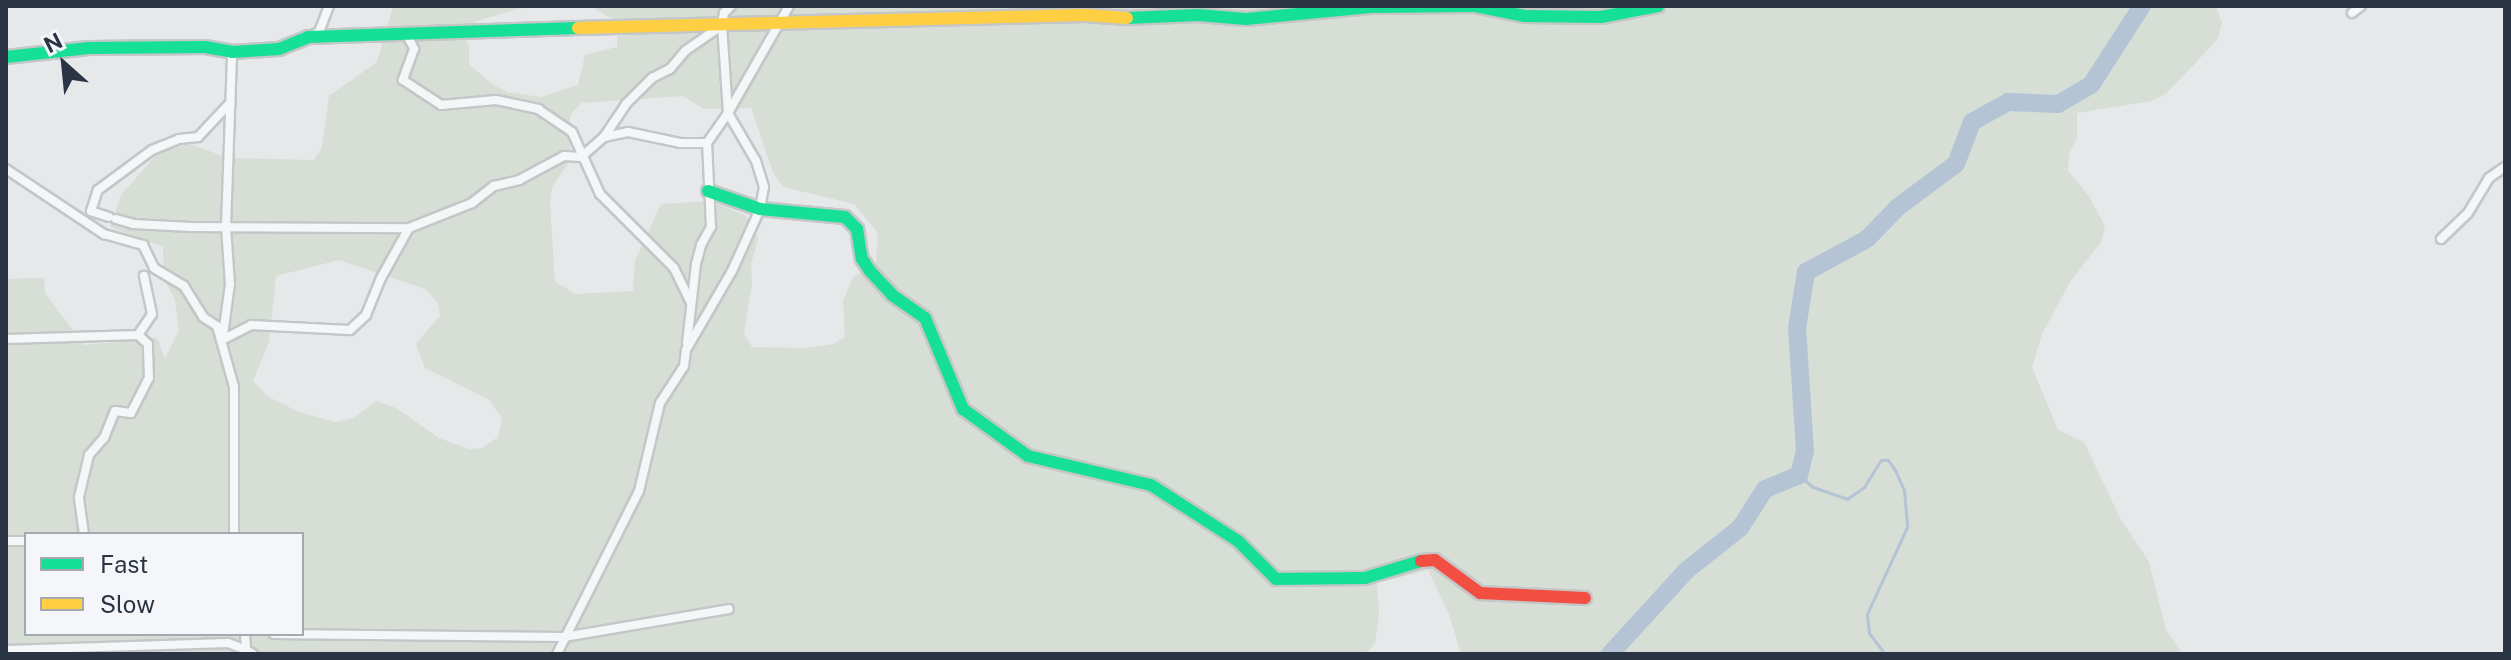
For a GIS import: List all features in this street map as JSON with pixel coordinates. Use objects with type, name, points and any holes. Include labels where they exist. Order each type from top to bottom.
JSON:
[{"type":"street","points":[[6,57],[21,58],[89,48],[205,47],[232,52],[279,49],[319,32],[329,6]]},
{"type":"street","points":[[686,350],[732,271],[760,209],[764,187],[756,161],[728,113],[722,25],[724,13],[731,6]]},
{"type":"street","points":[[557,654],[639,491],[660,403],[684,366],[690,301],[701,245],[711,227],[707,143],[728,113],[789,6]]},
{"type":"street","points":[[308,37],[1085,15],[1147,19],[1198,15],[1246,19],[1370,7],[1475,6],[1524,16],[1601,17],[1658,6]]},
{"type":"street","points":[[2352,13],[2361,6]]},
{"type":"street","points":[[230,103],[198,137],[179,139],[152,150],[98,190],[91,211],[133,224],[409,228],[472,203],[494,186],[519,180],[564,156],[581,157],[604,137],[626,104],[652,78],[670,69],[685,51],[722,25]]},
{"type":"street","points":[[406,33],[414,49],[403,80],[441,105],[496,100],[538,109],[572,132],[600,194],[674,268],[690,301]]},
{"type":"street","points":[[222,340],[230,284],[226,227],[232,52]]},
{"type":"street","points":[[604,137],[628,132],[680,143],[707,143]]},
{"type":"street","points":[[2441,239],[2468,213],[2489,178],[2505,167]]},
{"type":"street","points":[[6,169],[104,234],[143,245],[154,268],[184,286],[203,317],[217,326],[234,387],[234,532]]},
{"type":"street","points":[[708,191],[760,209],[845,217],[857,229],[862,259],[870,271],[892,295],[925,318],[963,409],[1003,441],[1028,456],[1151,485],[1238,541],[1276,579],[1365,578],[1416,561],[1435,560],[1480,593],[1585,598]]},
{"type":"street","points":[[222,340],[251,325],[350,330],[366,315],[381,278],[409,228]]},
{"type":"street","points":[[138,335],[152,314],[144,276]]},
{"type":"street","points":[[6,339],[138,335],[148,344],[149,378],[131,413],[115,411],[104,438],[89,455],[79,497],[84,532]]},
{"type":"street","points":[[304,634],[564,637],[729,609]]},
{"type":"street","points":[[6,650],[228,643],[250,652]]},
{"type":"shaded area","points":[[393,6],[528,6],[477,21],[464,37],[469,45],[469,64],[492,84],[507,92],[541,97],[578,85],[585,55],[617,47],[617,22],[590,6],[2216,6],[2222,23],[2218,39],[2166,94],[2151,101],[2077,113],[2077,138],[2069,154],[2068,171],[2089,196],[2105,226],[2101,242],[2070,282],[2042,334],[2032,367],[2058,430],[2084,442],[2120,518],[2149,562],[2166,630],[2183,654],[1461,654],[1449,614],[1428,570],[1377,583],[1379,614],[1375,644],[1365,654],[6,654],[6,279],[44,278],[45,293],[84,345],[157,338],[165,358],[179,331],[175,299],[164,280],[163,247],[110,227],[121,195],[159,152],[189,144],[229,158],[314,160],[322,148],[329,96],[377,62]],"holes":[[[683,96],[704,109],[751,108],[773,172],[783,187],[854,204],[878,233],[876,263],[853,277],[843,301],[845,337],[833,344],[805,348],[752,347],[744,334],[752,283],[751,264],[758,239],[746,216],[711,201],[661,204],[635,261],[633,291],[576,294],[555,282],[550,203],[552,187],[570,161],[570,115],[581,103]],[[339,260],[425,289],[438,303],[440,316],[416,344],[425,368],[490,400],[502,419],[498,437],[482,448],[469,449],[439,438],[396,408],[377,401],[353,418],[335,422],[299,412],[267,396],[253,381],[269,342],[276,276]]]},
{"type":"waterway","points":[[1610,654],[1687,570],[1740,528],[1765,489],[1799,475],[1805,451],[1797,328],[1806,272],[1867,239],[1898,207],[1956,164],[1972,122],[2008,102],[2058,104],[2091,85],[2142,6]]},
{"type":"waterway","points":[[1799,475],[1813,487],[1847,499],[1864,487],[1881,460],[1888,460],[1895,470],[1904,490],[1907,527],[1867,614],[1869,633],[1885,654]]},
{"type":"traffic: fast","points":[[1127,18],[1198,15],[1246,19],[1370,7],[1475,6],[1524,16],[1601,17],[1658,6]]},
{"type":"traffic: fast","points":[[6,57],[89,48],[205,47],[232,52],[279,49],[308,37],[578,28]]},
{"type":"traffic: fast","points":[[708,191],[760,209],[845,217],[857,229],[862,259],[870,271],[892,295],[925,318],[963,409],[1028,456],[1151,485],[1238,541],[1276,579],[1365,578],[1421,561]]},
{"type":"traffic: slow","points":[[578,28],[1085,15],[1127,18]]},
{"type":"traffic: jam","points":[[1421,561],[1435,560],[1480,593],[1585,598]]}]
